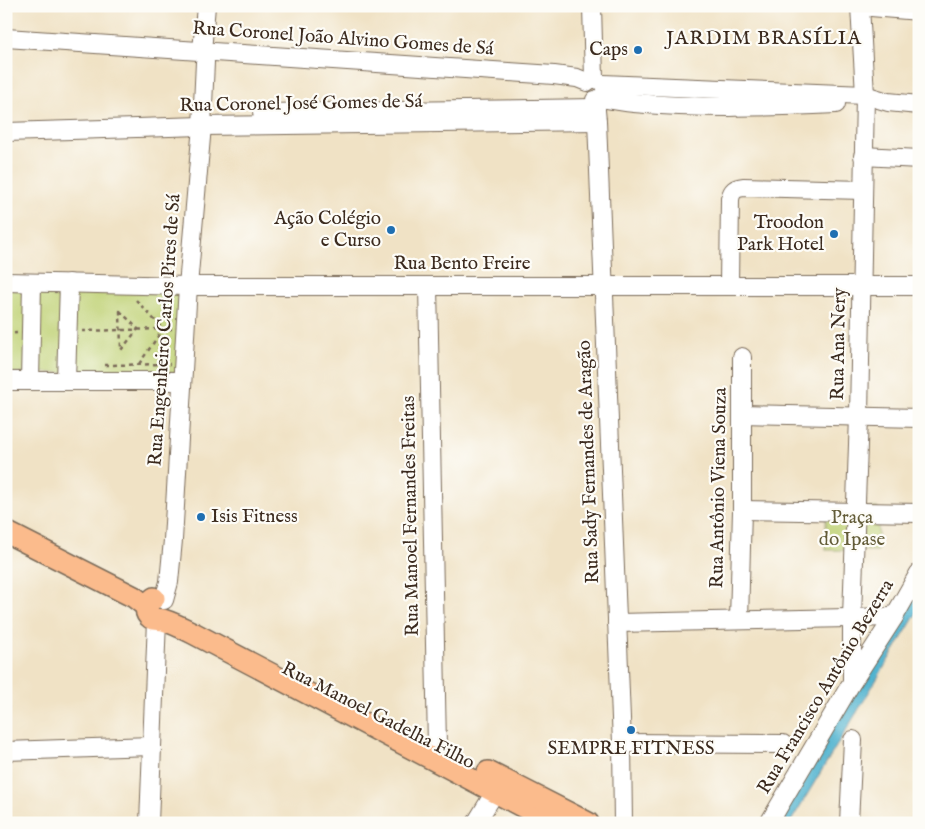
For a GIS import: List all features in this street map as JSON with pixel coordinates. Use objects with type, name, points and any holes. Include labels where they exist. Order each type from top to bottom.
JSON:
[{"type":"main road","points":[[6,532],[155,607]]},
{"type":"main road","name":"Rua Manoel Gadelha Filho","points":[[155,607],[190,619],[588,823]]},
{"type":"main road","name":"Rua Manoel Gadelha Filho","points":[[155,607],[193,633],[554,823]]},
{"type":"street","name":"Rua Engenheiro Carlos Pires de Sá","points":[[150,822],[155,607],[170,570],[188,286],[202,120],[200,56],[206,6]]},
{"type":"street","name":"Rua Sady Fernandes de Aragão","points":[[592,6],[622,743],[623,823]]},
{"type":"street","points":[[860,6],[919,11]]},
{"type":"street","name":"Rua Ana Nery","points":[[852,682],[864,156],[864,99],[860,6]]},
{"type":"street","name":"Rua Coronel João Alvino Gomes de Sá","points":[[6,38],[74,48]]},
{"type":"street","name":"Rua Coronel João Alvino Gomes de Sá","points":[[6,49],[74,48],[457,74],[554,75],[577,78],[595,96]]},
{"type":"street","points":[[595,96],[636,103],[760,107],[864,99],[919,105]]},
{"type":"street","name":"Rua Coronel José Gomes de Sá","points":[[6,132],[595,96]]},
{"type":"street","name":"Rua Coronel José Gomes de Sá","points":[[6,120],[202,120]]},
{"type":"street","points":[[864,156],[919,159]]},
{"type":"street","points":[[729,286],[730,200],[731,192],[736,188],[863,190]]},
{"type":"street","name":"Rua Bento Freire","points":[[6,282],[188,286],[919,286]]},
{"type":"street","points":[[30,381],[32,283]]},
{"type":"street","points":[[66,382],[69,283]]},
{"type":"street","name":"Rua Manoel Fernandes Freitas","points":[[428,286],[437,746]]},
{"type":"street","name":"Rua Antônio Viena Souza","points":[[739,620],[742,510],[742,357]]},
{"type":"street","points":[[6,381],[182,382]]},
{"type":"street","points":[[742,414],[919,418]]},
{"type":"street","points":[[742,510],[919,513]]},
{"type":"street","name":"Rua Francisco Antônio Bezerra","points":[[768,823],[919,573]]},
{"type":"street","points":[[617,623],[894,617]]},
{"type":"street","points":[[849,823],[853,740]]},
{"type":"street","points":[[622,743],[783,744]]},
{"type":"street","points":[[6,751],[151,746]]},
{"type":"street","points":[[476,823],[495,792]]},
{"type":"path","points":[[140,296],[132,296],[163,329]]},
{"type":"path","points":[[120,311],[138,329],[121,350],[120,311]]},
{"type":"path","points":[[139,364],[163,329]]},
{"type":"path","points":[[68,331],[173,329]]},
{"type":"path","points":[[6,333],[31,332]]},
{"type":"path","points":[[103,365],[173,364]]},
{"type":"green space","points":[[6,289],[181,291],[179,372],[6,373]]},
{"type":"green space","name":"Praça do Ipase","points":[[826,508],[878,508],[878,551],[826,550]]},
{"type":"water","points":[[919,579],[919,609],[915,616],[790,823],[772,823]]},
{"type":"place","name":"Caps","points":[[638,50]]},
{"type":"place","name":"Ação Colégio e Curso","points":[[391,230]]},
{"type":"place","name":"Troodon Park Hotel","points":[[834,234]]},
{"type":"place","name":"Isis Fitness","points":[[201,517]]},
{"type":"place","name":"SEMPRE FITNESS","points":[[631,730]]},
{"type":"district","name":"JARDIM BRASÍLIA","points":[[764,38]]}]
